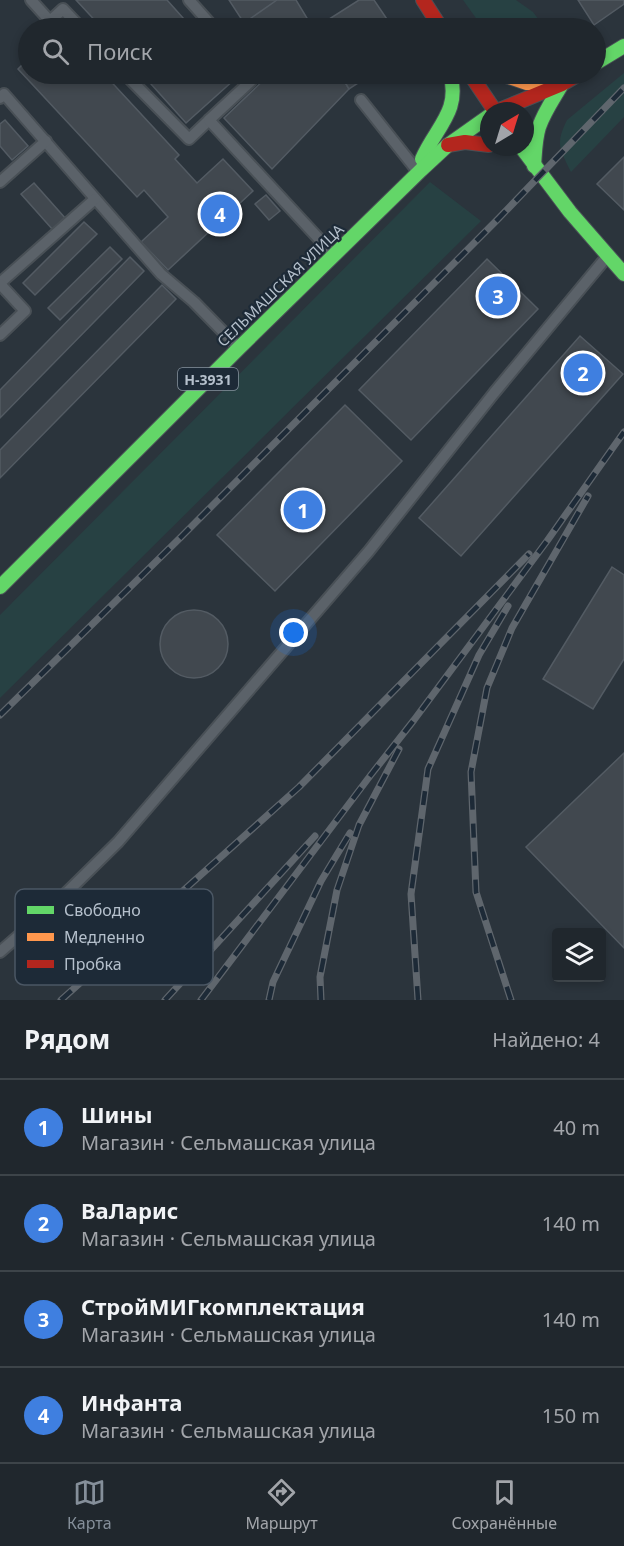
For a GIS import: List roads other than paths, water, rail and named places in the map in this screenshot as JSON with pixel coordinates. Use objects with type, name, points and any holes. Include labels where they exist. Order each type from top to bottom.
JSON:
[{"type":"main road","points":[[417,0],[419,18]]},
{"type":"main road","points":[[423,0],[435,18]]},
{"type":"main road","points":[[606,57],[624,46]]},
{"type":"main road","points":[[420,171],[426,146],[449,112],[454,95],[454,84]]},
{"type":"main road","points":[[477,84],[490,102]]},
{"type":"main road","points":[[530,84],[562,84]]},
{"type":"main road","points":[[518,102],[562,84]]},
{"type":"main road","points":[[534,166],[539,127],[562,84]]},
{"type":"main road","name":"СЕЛЬМАШСКАЯ УЛИЦА","points":[[0,587],[420,171],[448,145],[480,122]]},
{"type":"main road","points":[[448,145],[465,142],[480,144]]},
{"type":"main road","points":[[515,156],[534,166]]},
{"type":"main road","points":[[527,156],[540,175],[624,274]]},
{"type":"lane","points":[[31,0],[47,18]]},
{"type":"lane","points":[[189,0],[205,18]]},
{"type":"lane","points":[[53,18],[63,9],[72,18]]},
{"type":"lane","points":[[135,84],[189,139],[248,84]]},
{"type":"lane","points":[[0,98],[4,94],[161,274],[194,302],[239,348]]},
{"type":"lane","points":[[361,100],[420,171]]},
{"type":"lane","points":[[209,120],[334,256]]},
{"type":"lane","points":[[0,182],[46,141]]},
{"type":"lane","points":[[0,335],[25,311],[0,284],[95,199]]},
{"type":"lane","points":[[70,889],[118,842],[369,551],[494,393],[608,256]]},
{"type":"lane","points":[[0,952],[15,939]]},
{"type":"railway","points":[[0,715],[499,218],[624,88]]},
{"type":"railway","points":[[213,984],[414,720],[547,541],[624,432]]},
{"type":"railway","points":[[511,1000],[476,892],[471,772],[487,688],[512,628],[588,496]]},
{"type":"railway","points":[[185,889],[299,787],[529,554]]},
{"type":"railway","points":[[418,1000],[411,894],[428,769],[479,655],[508,606]]},
{"type":"railway","points":[[321,1000],[320,977],[337,890],[359,825],[399,749]]},
{"type":"railway","points":[[269,1000],[273,982],[321,881],[350,833]]},
{"type":"railway","points":[[213,948],[315,836]]},
{"type":"railway","points":[[61,1000],[78,985]]},
{"type":"railway","points":[[165,1000],[179,985]]},
{"type":"railway","points":[[201,1000],[212,985]]},
{"type":"place","name":"Инфанта","points":[[220,214]]},
{"type":"place","name":"СтройМИГкомплектация","points":[[498,296]]},
{"type":"place","name":"ВаЛарис","points":[[583,373]]},
{"type":"place","name":"Шины","points":[[303,510]]}]
